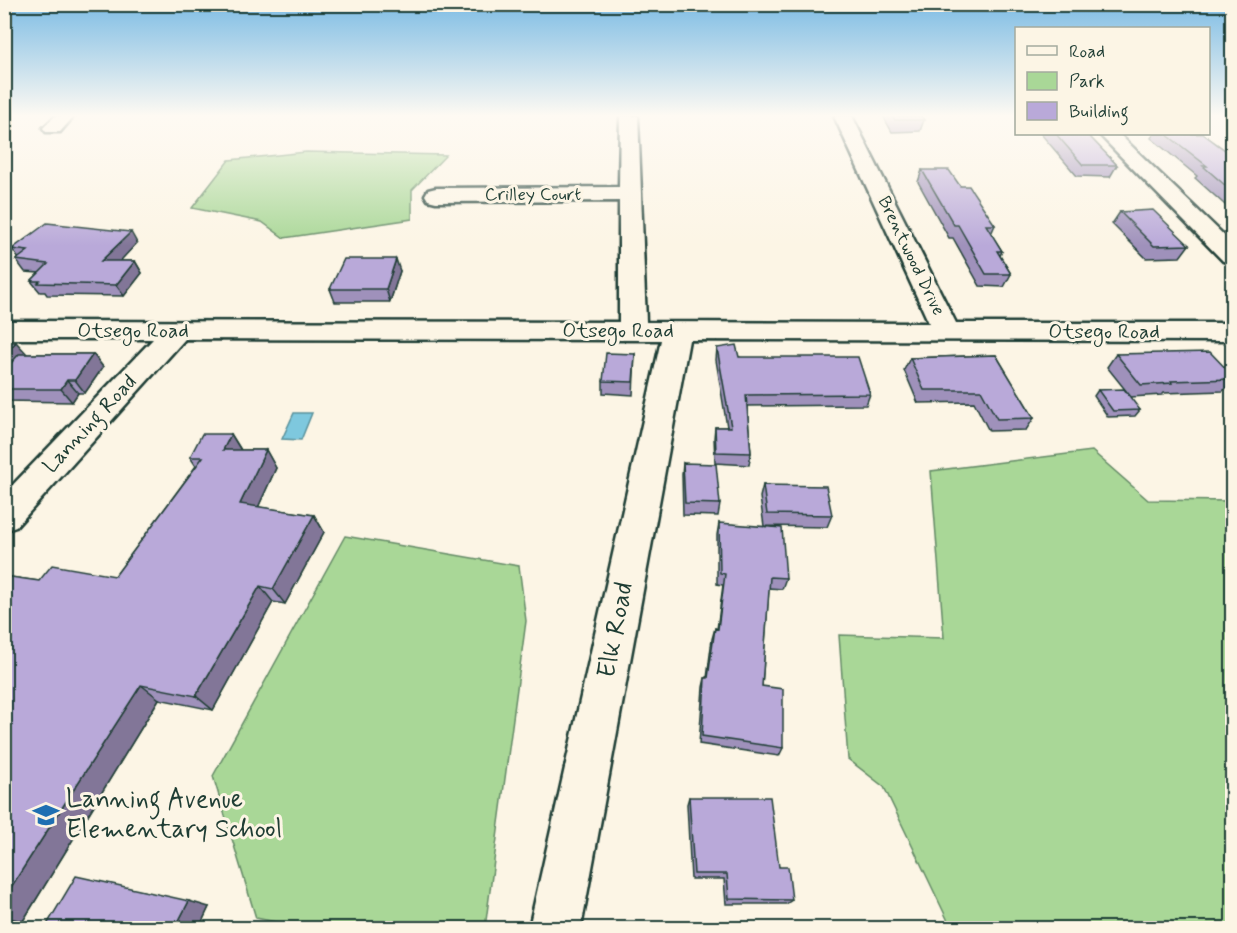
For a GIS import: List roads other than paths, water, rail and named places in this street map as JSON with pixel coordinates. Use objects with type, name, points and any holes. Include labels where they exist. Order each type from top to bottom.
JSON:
[{"type":"street","points":[[630,160],[633,331]]},
{"type":"street","name":"Brentwood Drive","points":[[864,160],[948,332]]},
{"type":"street","points":[[1134,160],[1233,256]]},
{"type":"street","name":"Crilley Court","points":[[436,195],[630,194]]},
{"type":"street","name":"Otsego Road","points":[[4,330],[1233,332]]},
{"type":"street","name":"Lanning Road","points":[[4,518],[176,332]]},
{"type":"street","name":"Elk Road","points":[[555,928],[676,332]]},
{"type":"water","points":[[294,413],[312,413],[301,440],[282,439]]},
{"type":"place","name":"Lanning Avenue Elementary School","points":[[46,815]]}]
